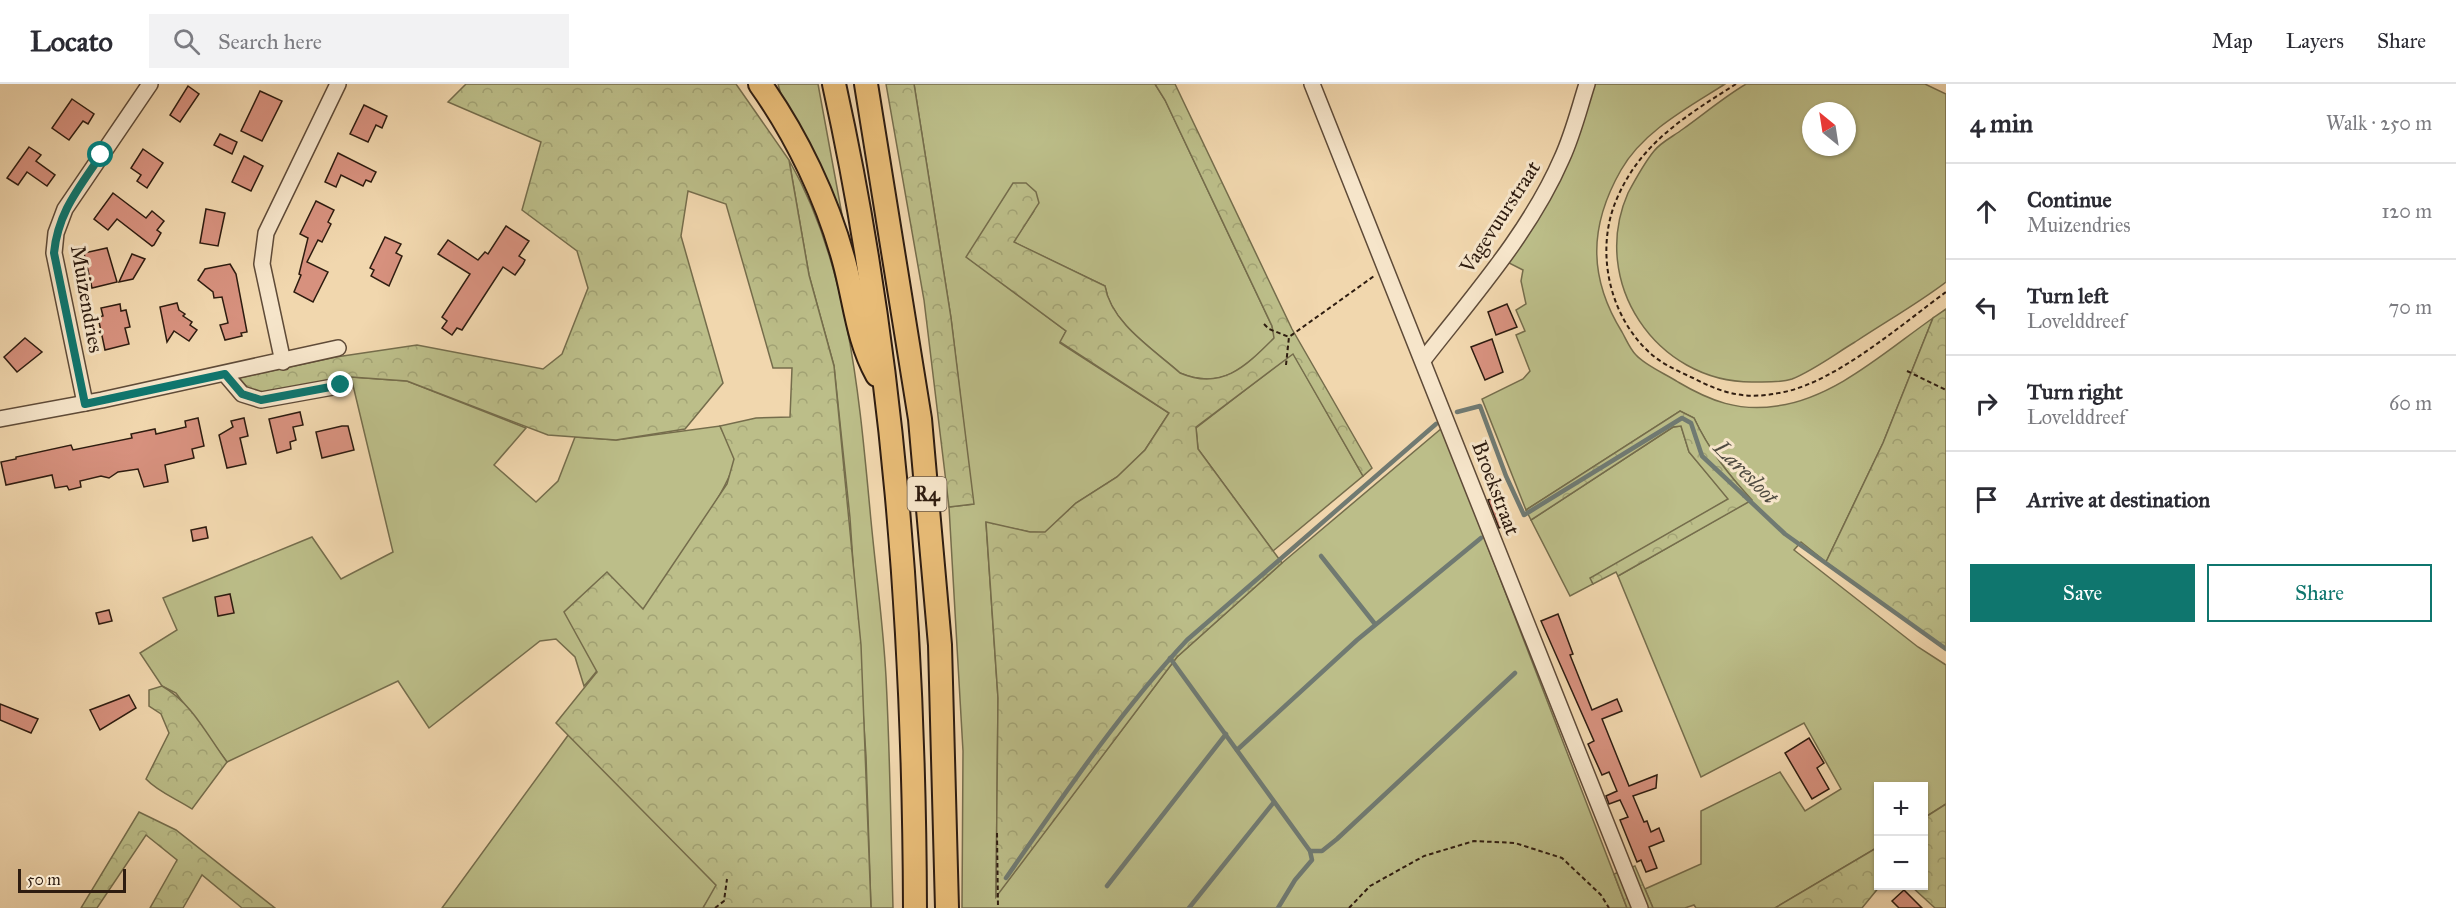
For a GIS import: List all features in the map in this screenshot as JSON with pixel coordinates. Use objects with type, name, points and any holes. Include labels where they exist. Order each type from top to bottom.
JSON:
[{"type":"highway","name":"R4","points":[[834,84],[857,195],[885,390],[901,536],[909,649],[914,782],[915,908]]},
{"type":"highway","name":"R4","points":[[866,84],[920,419],[940,645],[947,908]]},
{"type":"highway","points":[[762,86],[809,169],[829,214],[844,262],[864,352],[885,390]]},
{"type":"street","name":"Muizendries","points":[[85,404],[54,253],[56,233],[65,209],[150,84]]},
{"type":"street","points":[[283,362],[261,264],[262,250],[267,232],[338,84]]},
{"type":"street","name":"Broekstraat","points":[[1312,84],[1424,359],[1640,908]]},
{"type":"street","name":"Vagevuurstraat","points":[[1424,359],[1484,281],[1538,204],[1562,160],[1587,84]]},
{"type":"street","points":[[0,419],[85,404],[338,348]]},
{"type":"street","points":[[225,374],[242,394],[261,400],[344,385]]},
{"type":"path","points":[[1736,84],[1674,123],[1645,151],[1630,172],[1615,203],[1606,239],[1609,280],[1631,332],[1650,353],[1692,378],[1734,396],[1786,392],[1809,384],[1856,357],[1946,292]]},
{"type":"path","points":[[1288,337],[1387,268]]},
{"type":"path","points":[[1264,324],[1269,329],[1288,337]]},
{"type":"path","points":[[1286,365],[1288,337]]},
{"type":"path","points":[[1907,371],[1946,390]]},
{"type":"path","points":[[997,833],[998,908]]},
{"type":"path","points":[[1349,908],[1370,886],[1424,856],[1474,841],[1515,843],[1562,858],[1602,895],[1609,908]]},
{"type":"path","points":[[716,908],[724,900],[728,879]]},
{"type":"green space","points":[[466,84],[736,84],[789,160],[809,275],[834,366],[861,645],[871,908],[703,908],[716,885],[556,723],[597,672],[564,612],[607,572],[643,609],[727,484],[734,459],[720,426],[756,418],[790,417],[792,368],[773,368],[726,204],[688,191],[681,236],[723,383],[685,429],[616,440],[548,435],[407,381],[351,377],[317,387],[265,396],[248,388],[239,378],[336,357],[417,345],[543,369],[562,354],[588,288],[577,251],[522,210],[541,142],[448,102]]},
{"type":"green space","points":[[778,84],[818,84],[845,231],[785,108]]},
{"type":"green space","points":[[886,84],[914,84],[951,318],[974,504],[949,507],[924,300]]},
{"type":"green space","points":[[914,84],[1155,84],[1165,100],[1272,326],[1275,338],[1254,358],[1233,373],[1209,379],[1195,378],[1180,373],[1124,323],[1115,312],[1105,286],[1013,242],[1034,211],[967,257],[1066,331],[1060,343],[1169,413],[1145,450],[1117,477],[1076,503],[1045,533],[986,523],[998,698],[996,896],[1177,657],[1282,563],[1442,428],[1627,908],[962,908],[963,751],[949,507],[973,504],[951,318]]},
{"type":"green space","points":[[1155,84],[1175,84],[1292,329],[1372,468],[1363,476],[1293,354],[1196,427],[1198,449],[1282,563],[1177,657],[996,897],[998,698],[986,522],[1030,532],[1045,532],[1076,503],[1117,477],[1145,450],[1169,413],[1060,342],[1066,331],[966,257],[1013,183],[1026,183],[1036,192],[1039,203],[1014,242],[1105,286],[1115,312],[1124,323],[1180,373],[1208,379],[1232,373],[1253,358],[1274,338],[1272,326],[1165,100]]},
{"type":"green space","points":[[1594,84],[1725,84],[1682,111],[1641,143],[1621,170],[1603,211],[1598,231],[1598,271],[1611,312],[1636,355],[1645,363],[1713,400],[1737,406],[1777,406],[1819,394],[1839,383],[1933,318],[1883,443],[1826,562],[1801,542],[1794,550],[1918,647],[1946,665],[1946,804],[1928,815],[1928,782],[1874,782],[1874,849],[1775,908],[1696,908],[1694,905],[1685,908],[1653,908],[1645,889],[1701,864],[1701,811],[1780,772],[1805,811],[1841,789],[1804,723],[1701,777],[1618,576],[1751,500],[1734,481],[1706,441],[1694,418],[1680,411],[1526,510],[1482,399],[1523,379],[1530,371],[1516,335],[1525,331],[1516,310],[1526,304],[1521,281],[1523,270],[1507,262]]},
{"type":"green space","points":[[1746,84],[1925,84],[1946,94],[1946,282],[1816,367],[1792,379],[1752,382],[1718,378],[1687,365],[1660,346],[1639,321],[1625,292],[1617,260],[1618,227],[1628,193],[1651,155],[1664,142]]},
{"type":"green space","points":[[789,160],[809,200],[825,242],[848,330],[855,375],[885,656],[893,908],[871,908],[866,756],[850,518],[834,366],[809,275]]},
{"type":"green space","points":[[1946,309],[1946,650],[1826,562],[1883,443],[1933,318]]},
{"type":"green space","points":[[1293,353],[1363,476],[1273,551],[1198,449],[1196,428]]},
{"type":"green space","points":[[351,377],[407,381],[526,428],[494,465],[536,502],[558,481],[575,437],[616,440],[720,426],[731,447],[734,460],[729,477],[714,504],[669,574],[584,686],[575,657],[556,639],[540,641],[429,728],[398,681],[227,762],[176,693],[162,686],[140,653],[177,630],[163,598],[312,537],[341,579],[393,552]]},
{"type":"green space","points":[[1680,411],[1694,418],[1720,461],[1752,500],[1618,576],[1616,572],[1593,584],[1590,578],[1728,499],[1689,452],[1681,426],[1673,427],[1531,520],[1526,510]]},
{"type":"green space","points":[[1681,426],[1689,452],[1729,499],[1591,578],[1593,584],[1570,596],[1531,520],[1673,427]]},
{"type":"green space","points":[[162,686],[173,693],[190,710],[227,762],[192,809],[162,792],[146,779],[169,733],[161,714],[149,706],[149,690]]},
{"type":"green space","points":[[569,734],[717,886],[703,908],[442,908]]},
{"type":"green space","points":[[1946,804],[1946,908],[1935,908],[1915,890],[1928,890],[1928,815]]},
{"type":"green space","points":[[139,812],[176,830],[275,908],[242,908],[202,875],[183,908],[150,908],[177,860],[146,835],[97,908],[81,908]]},
{"type":"green space","points":[[1874,849],[1874,890],[1877,890],[1862,908],[1775,908]]},
{"type":"green space","points":[[1635,866],[1653,908],[1627,908],[1614,874]]},
{"type":"building","points":[[188,86],[199,94],[180,122],[170,115]]},
{"type":"building","points":[[260,91],[282,101],[262,141],[241,131]]},
{"type":"building","points":[[72,99],[94,114],[88,124],[83,121],[69,140],[52,128]]},
{"type":"building","points":[[364,105],[387,116],[382,128],[376,125],[368,142],[350,134]]},
{"type":"building","points":[[220,134],[237,142],[232,154],[214,145]]},
{"type":"building","points":[[29,147],[41,155],[36,161],[55,175],[47,186],[27,172],[18,185],[7,178]]},
{"type":"building","points":[[143,149],[163,163],[147,188],[137,181],[141,175],[131,168]]},
{"type":"building","points":[[338,153],[376,172],[371,182],[366,180],[363,186],[341,175],[336,187],[325,182]]},
{"type":"building","points":[[244,156],[263,166],[251,191],[232,182]]},
{"type":"building","points":[[113,193],[146,218],[152,211],[164,221],[157,230],[161,233],[154,245],[152,246],[117,219],[108,230],[94,219]]},
{"type":"building","points":[[316,201],[334,210],[328,222],[331,224],[322,242],[318,240],[307,262],[328,272],[313,302],[294,292],[301,275],[299,274],[308,238],[300,234]]},
{"type":"building","points":[[206,209],[225,213],[218,246],[200,243]]},
{"type":"building","points":[[506,226],[529,241],[519,256],[525,260],[515,275],[503,267],[462,330],[457,328],[452,335],[442,328],[447,321],[442,317],[470,274],[438,254],[448,240],[478,260],[485,252],[488,254]]},
{"type":"building","points":[[385,237],[401,244],[396,253],[402,256],[389,286],[371,276],[374,270],[370,268]]},
{"type":"building","points":[[107,248],[117,282],[92,288],[84,253]]},
{"type":"building","points":[[132,254],[145,259],[133,279],[119,282]]},
{"type":"building","points":[[230,264],[236,274],[247,332],[241,333],[242,336],[225,340],[220,325],[228,323],[222,297],[214,298],[213,292],[198,280],[205,269]]},
{"type":"building","points":[[177,303],[179,310],[185,314],[183,316],[192,322],[190,325],[197,330],[189,341],[174,331],[167,342],[160,307]]},
{"type":"building","points":[[120,304],[121,311],[126,310],[130,327],[125,328],[129,344],[105,350],[98,317],[103,316],[101,308]]},
{"type":"building","points":[[1507,304],[1517,327],[1496,335],[1488,312]]},
{"type":"building","points":[[25,338],[42,352],[17,372],[4,357]]},
{"type":"building","points":[[1492,339],[1503,372],[1485,380],[1471,347]]},
{"type":"building","points":[[300,412],[303,425],[293,427],[296,440],[290,442],[291,449],[277,453],[269,419]]},
{"type":"building","points":[[198,418],[204,446],[192,449],[194,458],[165,465],[168,482],[144,487],[138,469],[118,472],[109,478],[101,476],[80,481],[81,487],[69,490],[67,486],[55,488],[52,475],[6,485],[1,462],[71,445],[73,450],[132,438],[131,434],[155,429],[156,434],[186,427],[185,421]]},
{"type":"building","points":[[244,418],[248,436],[240,438],[246,464],[227,468],[219,435],[233,427],[231,421]]},
{"type":"building","points":[[348,426],[354,450],[322,458],[316,432]]},
{"type":"building","points":[[1501,495],[1511,523],[1499,528],[1488,500]]},
{"type":"building","points":[[206,527],[208,538],[193,541],[191,530]]},
{"type":"building","points":[[230,594],[234,613],[218,616],[215,597]]},
{"type":"building","points":[[109,610],[112,621],[99,624],[96,613]]},
{"type":"building","points":[[1558,614],[1573,654],[1570,655],[1592,710],[1617,699],[1622,711],[1602,719],[1629,786],[1657,775],[1656,788],[1633,796],[1644,822],[1647,821],[1651,832],[1659,828],[1664,841],[1649,847],[1657,868],[1646,872],[1641,860],[1637,862],[1620,820],[1628,817],[1620,800],[1609,804],[1606,796],[1617,791],[1609,772],[1602,775],[1588,744],[1594,741],[1541,621]]},
{"type":"building","points":[[129,695],[136,708],[100,730],[90,710]]},
{"type":"building","points":[[0,704],[38,719],[31,733],[0,720]]},
{"type":"building","points":[[1809,738],[1824,763],[1817,768],[1829,789],[1812,799],[1785,753]]},
{"type":"building","points":[[1904,890],[1922,908],[1899,908],[1892,901]]},
{"type":"waterway","name":"Laresloot","points":[[1457,412],[1480,406],[1506,476],[1524,515],[1682,418],[1691,423],[1702,456],[1785,534],[1946,649]]},
{"type":"waterway","points":[[1006,878],[1115,726],[1187,640],[1436,424]]},
{"type":"waterway","points":[[1237,750],[1357,640],[1481,538]]},
{"type":"waterway","points":[[1321,556],[1375,624]]},
{"type":"waterway","points":[[1170,658],[1310,851],[1312,860],[1295,880],[1278,908]]},
{"type":"waterway","points":[[1310,851],[1322,851],[1337,839],[1515,673]]},
{"type":"waterway","points":[[1107,886],[1226,734]]},
{"type":"waterway","points":[[1189,908],[1274,802]]},
{"type":"route","points":[[101,155],[62,214],[56,233],[54,253],[85,404],[225,374],[242,394],[261,400],[341,385]]}]
